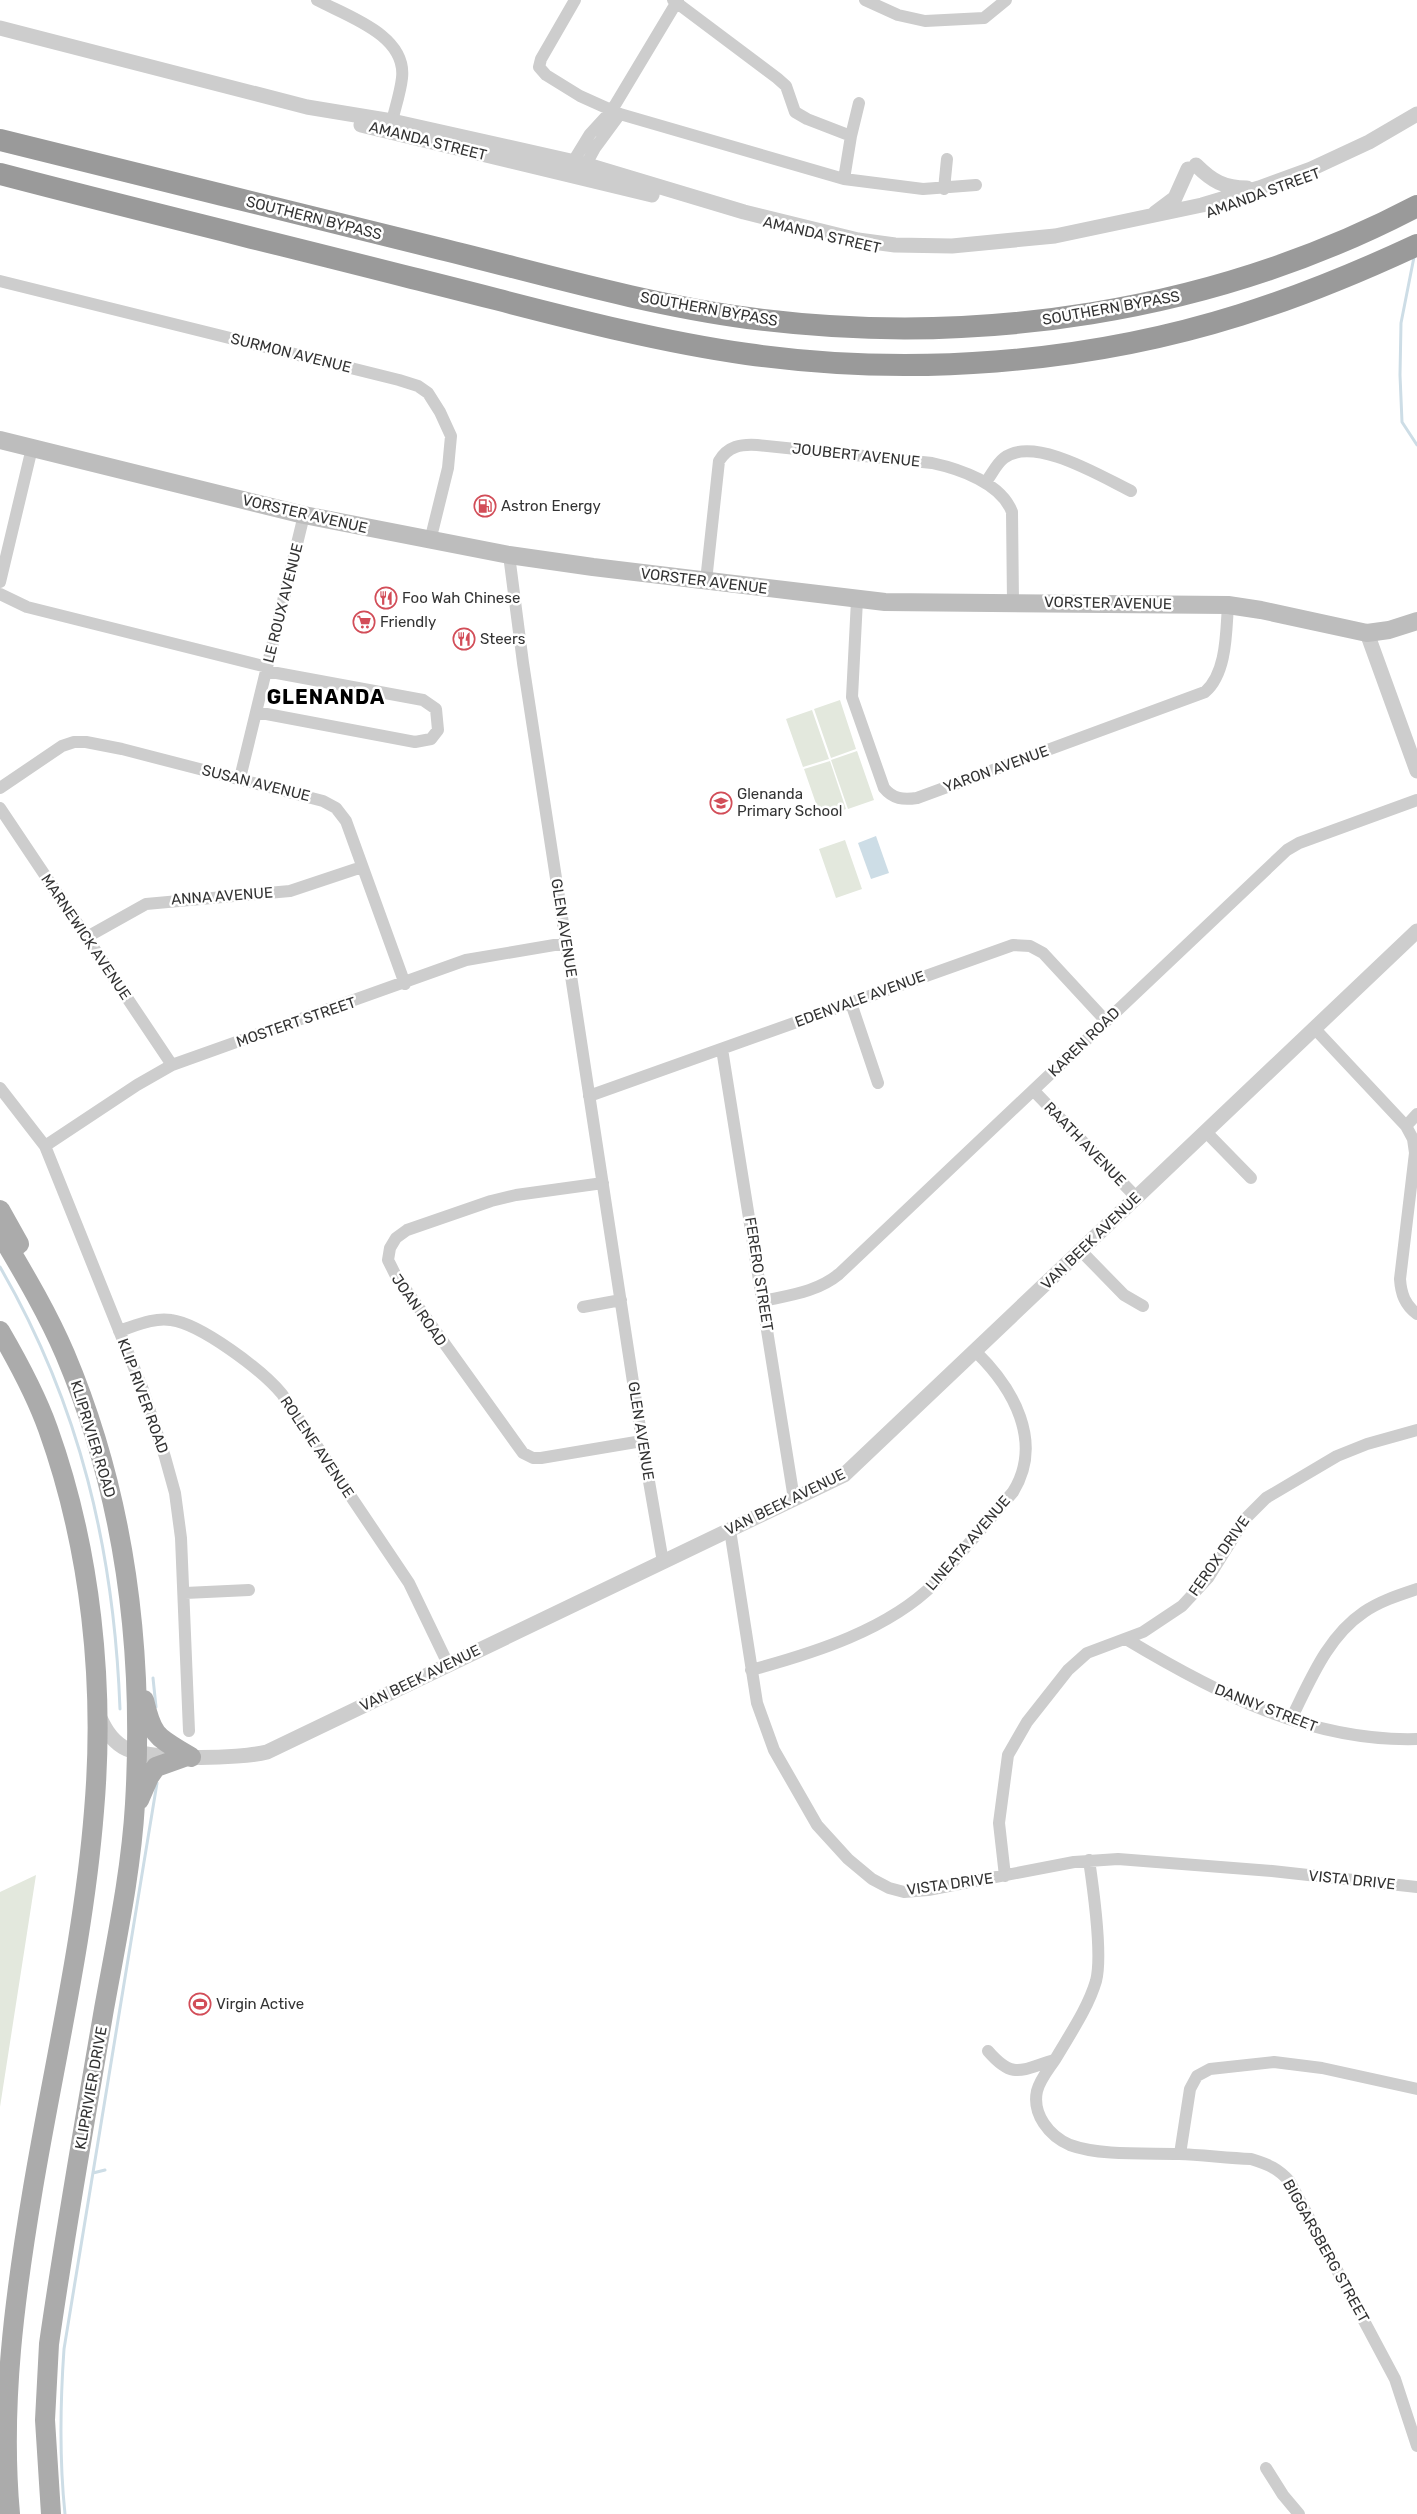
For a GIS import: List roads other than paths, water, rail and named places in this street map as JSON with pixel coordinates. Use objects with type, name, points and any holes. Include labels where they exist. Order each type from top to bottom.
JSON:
[{"type":"highway","name":"SOUTHERN BYPASS","points":[[0,140],[624,294],[746,318],[846,327],[917,328],[1009,325],[1097,313],[1154,302],[1272,268],[1341,242],[1417,206]]},
{"type":"highway","points":[[0,174],[647,335],[748,354],[867,363],[925,364],[995,360],[1109,347],[1196,328],[1291,298],[1356,273],[1417,245]]},
{"type":"highway","points":[[0,180],[56,189]]},
{"type":"main road","name":"VORSTER AVENUE","points":[[0,440],[304,516],[509,555],[706,581],[857,600],[1228,605],[1261,610],[1367,634],[1389,630],[1417,621]]},
{"type":"main road","points":[[0,1210],[28,1265],[35,1293]]},
{"type":"main road","name":"KLIPRIVIER ROAD","points":[[0,1232],[35,1293],[66,1356],[101,1459],[119,1527],[126,1570],[135,1662]]},
{"type":"main road","points":[[0,1331],[26,1378],[47,1426],[65,1480],[88,1595],[98,1712],[95,1805],[88,1869],[27,2224],[11,2335],[7,2386],[10,2514]]},
{"type":"main road","points":[[135,1662],[152,1729],[161,1740],[188,1757]]},
{"type":"main road","name":"KLIPRIVIER DRIVE","points":[[51,2514],[45,2420],[49,2344],[130,1857],[135,1806],[137,1752],[135,1662]]},
{"type":"main road","points":[[135,1806],[149,1776],[156,1767],[188,1757]]},
{"type":"street","points":[[317,0],[374,30],[396,51],[401,63],[402,79],[391,127]]},
{"type":"street","points":[[575,0],[541,59],[539,67],[546,75],[580,96],[616,112],[844,179],[923,189],[944,189],[976,185]]},
{"type":"street","points":[[865,0],[898,15],[924,21],[984,18],[1006,0]]},
{"type":"street","points":[[576,169],[590,134],[616,112],[676,1],[783,83],[788,90],[795,112],[807,120],[851,136]]},
{"type":"street","name":"AMANDA STREET","points":[[0,28],[307,107],[576,169],[844,243],[895,251],[956,251],[1065,239],[1128,226],[1205,215],[1223,210],[1338,166],[1388,140],[1417,122]]},
{"type":"street","points":[[844,179],[859,103]]},
{"type":"street","name":"AMANDA STREET","points":[[743,214],[858,240],[923,247],[960,246],[1055,236],[1202,205],[1259,188],[1311,169],[1369,142],[1417,114]]},
{"type":"street","points":[[944,189],[947,159]]},
{"type":"street","points":[[1145,218],[1164,208],[1175,198],[1192,167],[1224,186],[1259,188]]},
{"type":"street","name":"SURMON AVENUE","points":[[0,281],[399,380],[423,389],[440,412],[452,439],[448,468],[430,541]]},
{"type":"street","name":"JOUBERT AVENUE","points":[[706,581],[718,466],[722,456],[735,446],[757,445],[932,463],[956,470],[985,483],[1002,494],[1012,512],[1013,602]]},
{"type":"street","points":[[0,582],[32,448]]},
{"type":"street","points":[[985,483],[1003,459],[1019,452],[1032,451],[1050,454],[1131,491]]},
{"type":"street","name":"LE ROUX AVENUE","points":[[240,778],[304,516]]},
{"type":"street","name":"GLEN AVENUE","points":[[509,555],[523,663],[589,1096],[642,1441],[663,1562]]},
{"type":"street","points":[[0,594],[27,607],[266,669],[423,700],[436,709],[438,730],[431,739],[415,742],[256,712]]},
{"type":"street","name":"YARON AVENUE","points":[[857,600],[852,697],[884,788],[894,797],[908,799],[926,795],[1205,692],[1215,681],[1220,666],[1228,605]]},
{"type":"street","points":[[1367,634],[1417,771]]},
{"type":"street","name":"SUSAN AVENUE","points":[[0,788],[62,746],[80,742],[122,749],[305,794],[330,804],[346,821],[405,984]]},
{"type":"street","name":"KAREN ROAD","points":[[763,1301],[811,1290],[830,1282],[1287,850],[1299,843],[1417,800]]},
{"type":"street","name":"MARNEWICK AVENUE","points":[[0,808],[172,1065]]},
{"type":"street","name":"ANNA AVENUE","points":[[86,937],[146,904],[290,891],[362,867]]},
{"type":"street","name":"VAN BEEK AVENUE","points":[[98,1712],[106,1730],[115,1742],[128,1750],[188,1757],[236,1758],[267,1752],[837,1479],[853,1468],[976,1352],[1417,931]]},
{"type":"street","name":"MOSTERT STREET","points":[[45,1146],[137,1085],[172,1065],[475,958],[566,943]]},
{"type":"street","name":"EDENVALE AVENUE","points":[[589,1096],[1003,948],[1021,945],[1043,953],[1106,1020]]},
{"type":"street","points":[[851,1003],[878,1083]]},
{"type":"street","points":[[1315,1029],[1406,1126],[1413,1139],[1415,1153],[1400,1279],[1401,1292],[1406,1303],[1417,1314]]},
{"type":"street","name":"FERERO STREET","points":[[722,1049],[794,1499]]},
{"type":"street","name":"KLIP RIVER ROAD","points":[[0,1088],[45,1146],[156,1426],[175,1494],[185,1593],[189,1731]]},
{"type":"street","name":"RAATH AVENUE","points":[[1034,1090],[1137,1198]]},
{"type":"street","points":[[1406,1126],[1417,1114]]},
{"type":"street","points":[[1206,1132],[1251,1178]]},
{"type":"street","name":"JOAN ROAD","points":[[603,1183],[502,1198],[419,1226],[396,1238],[390,1248],[388,1260],[396,1276],[436,1335],[523,1453],[533,1458],[541,1458],[642,1441]]},
{"type":"street","points":[[1081,1251],[1124,1295],[1143,1306]]},
{"type":"street","points":[[583,1307],[621,1300]]},
{"type":"street","name":"ROLENE AVENUE","points":[[118,1330],[157,1320],[171,1320],[184,1323],[200,1331],[266,1376],[282,1394],[409,1584],[448,1664]]},
{"type":"street","name":"LINEATA AVENUE","points":[[752,1670],[832,1645],[912,1603],[935,1583],[1013,1492],[1022,1477],[1026,1459],[1021,1421],[1007,1386],[976,1352]]},
{"type":"street","name":"FEROX DRIVE","points":[[1005,1876],[999,1823],[1006,1763],[1011,1747],[1042,1702],[1078,1659],[1093,1650],[1126,1639],[1163,1620],[1194,1595],[1245,1519],[1266,1498],[1336,1456],[1382,1439],[1417,1430]]},
{"type":"street","name":"VISTA DRIVE","points":[[730,1530],[760,1717],[774,1750],[817,1825],[832,1844],[862,1872],[883,1886],[904,1892],[959,1886],[1089,1860],[1183,1863],[1417,1887]]},
{"type":"street","points":[[1291,1719],[1320,1661],[1346,1627],[1364,1612],[1417,1589]]},
{"type":"street","points":[[185,1593],[249,1590]]},
{"type":"street","name":"DANNY STREET","points":[[1126,1639],[1222,1693],[1291,1719],[1343,1734],[1417,1739]]},
{"type":"street","points":[[988,2051],[1007,2070],[1014,2071],[1054,2060],[1080,2018],[1096,1980],[1098,1961],[1089,1860]]},
{"type":"street","name":"BIGGARSBERG STREET","points":[[1054,2060],[1037,2091],[1037,2107],[1042,2122],[1050,2132],[1070,2145],[1125,2153],[1180,2154],[1252,2159],[1267,2164],[1282,2173],[1290,2182],[1395,2379],[1417,2446]]},
{"type":"street","points":[[1180,2154],[1190,2089],[1196,2076],[1210,2069],[1274,2062],[1322,2068],[1417,2089]]},
{"type":"street","points":[[1266,2468],[1283,2496],[1299,2514]]},
{"type":"waterway","points":[[1414,257],[1401,323],[1400,375],[1402,422],[1417,445]]},
{"type":"waterway","points":[[0,1267],[28,1319],[52,1372],[72,1426],[88,1480],[110,1592],[120,1709]]},
{"type":"waterway","points":[[153,1678],[156,1707]]},
{"type":"waterway","points":[[65,2514],[61,2432],[64,2349],[157,1783]]},
{"type":"waterway","points":[[93,2173],[105,2170]]},
{"type":"place","name":"Astron Energy","points":[[485,506]]},
{"type":"place","name":"Foo Wah Chinese","points":[[386,598]]},
{"type":"place","name":"Friendly","points":[[364,622]]},
{"type":"place","name":"Steers","points":[[464,639]]},
{"type":"place","name":"Glenanda Primary School","points":[[721,803]]},
{"type":"place","name":"Virgin Active","points":[[200,2004]]},
{"type":"district","name":"GLENANDA","points":[[326,697]]}]
